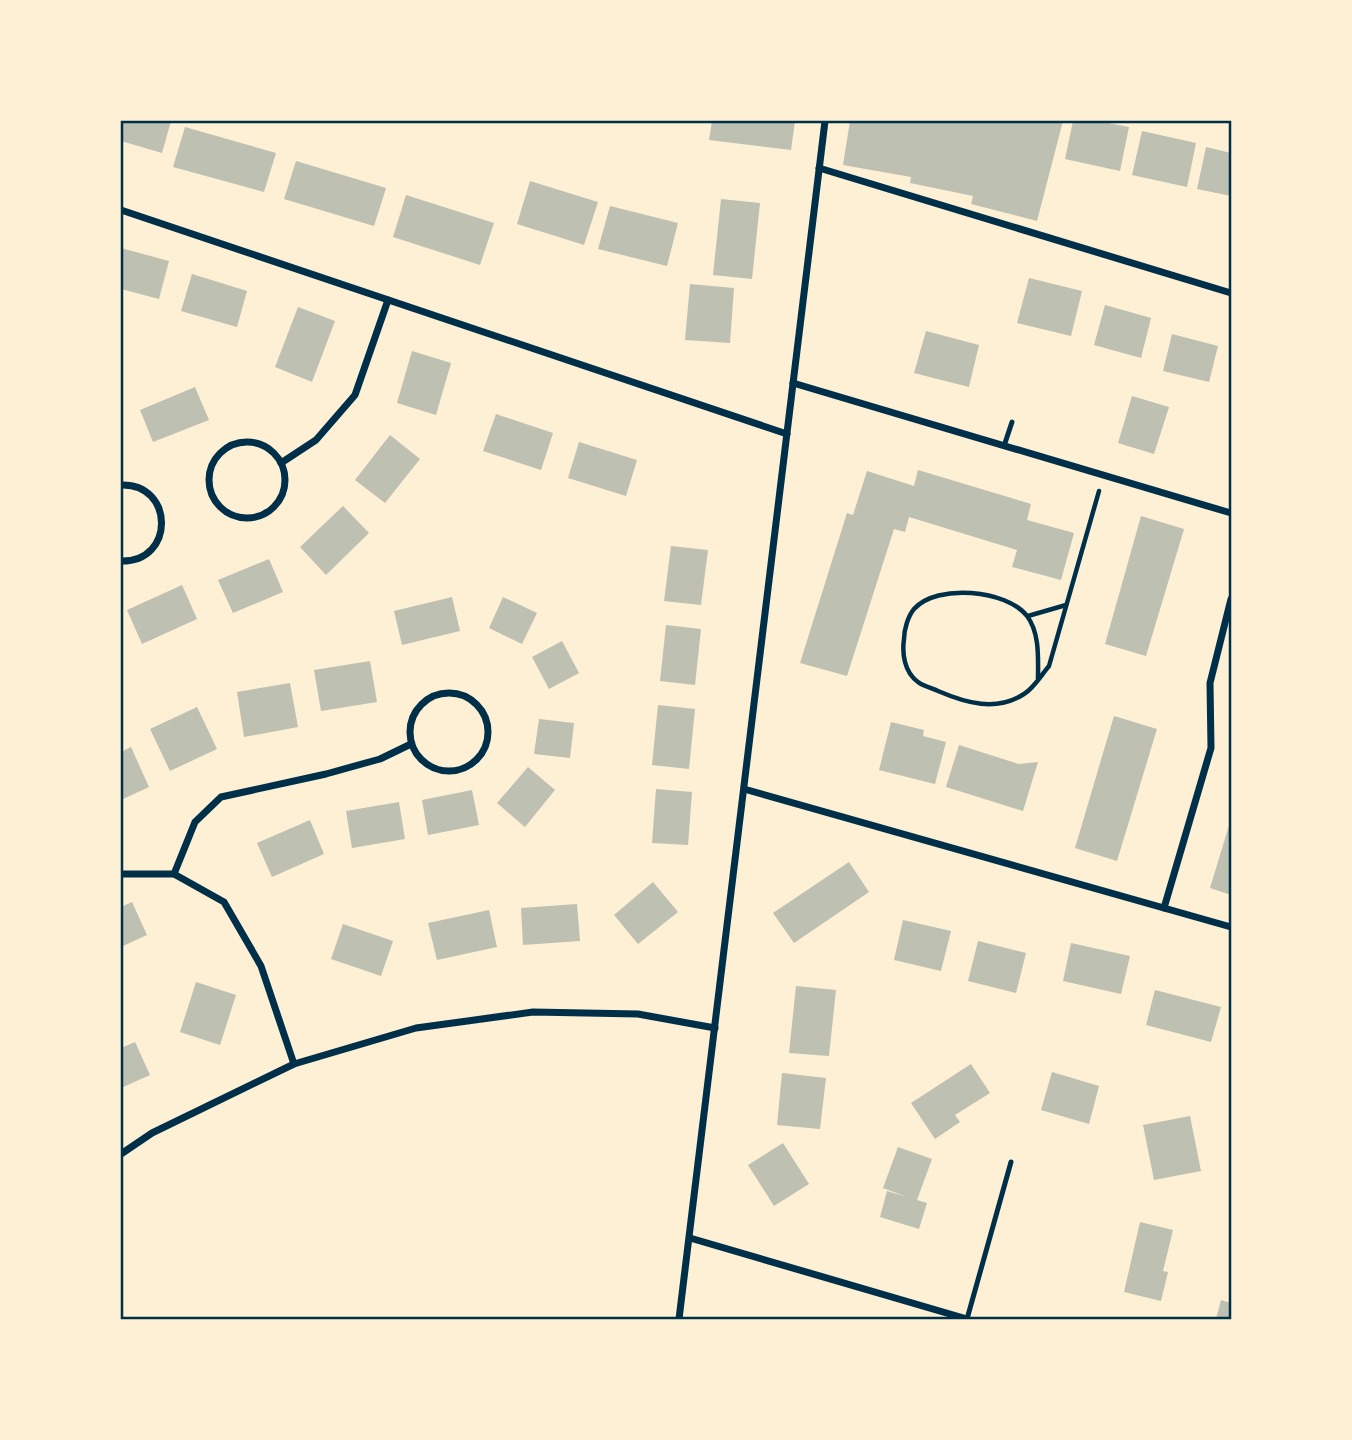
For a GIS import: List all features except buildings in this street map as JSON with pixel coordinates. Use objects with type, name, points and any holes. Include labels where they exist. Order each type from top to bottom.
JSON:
[{"type":"street","points":[[679,1319],[825,121]]},
{"type":"street","points":[[819,168],[1231,293]]},
{"type":"street","points":[[121,210],[787,434]]},
{"type":"street","points":[[281,463],[316,440],[355,395],[387,300]]},
{"type":"street","points":[[793,383],[1231,513]]},
{"type":"street","points":[[240,442],[257,443],[274,452],[281,463],[285,487],[278,502],[268,512],[251,518],[234,516],[216,503],[208,482],[212,464],[220,452],[230,445],[240,442]]},
{"type":"street","points":[[121,485],[139,487],[149,494],[161,512],[163,526],[151,551],[142,558],[121,561]]},
{"type":"street","points":[[1164,908],[1210,748],[1210,684],[1231,599]]},
{"type":"street","points":[[437,694],[458,694],[469,698],[485,716],[488,728],[485,747],[473,764],[461,769],[448,771],[433,768],[423,762],[411,744],[410,726],[414,714],[420,705],[437,694]]},
{"type":"street","points":[[174,874],[195,822],[221,797],[380,759],[411,744]]},
{"type":"street","points":[[744,789],[1231,928]]},
{"type":"street","points":[[121,874],[174,874],[224,902],[261,966],[294,1064]]},
{"type":"street","points":[[121,1154],[152,1133],[294,1064],[416,1028],[533,1012],[638,1014],[715,1028]]},
{"type":"street","points":[[690,1238],[967,1319]]},
{"type":"lane","points":[[1004,446],[1012,422]]},
{"type":"lane","points":[[967,1319],[1011,1161]]},
{"type":"path","points":[[1038,679],[1038,642],[1028,616],[1012,604],[981,594],[954,591],[930,597],[913,609],[904,630],[902,657],[916,681],[964,702],[994,705],[1026,694],[1049,666],[1104,475]]},
{"type":"path","points":[[1028,616],[1067,604]]}]
